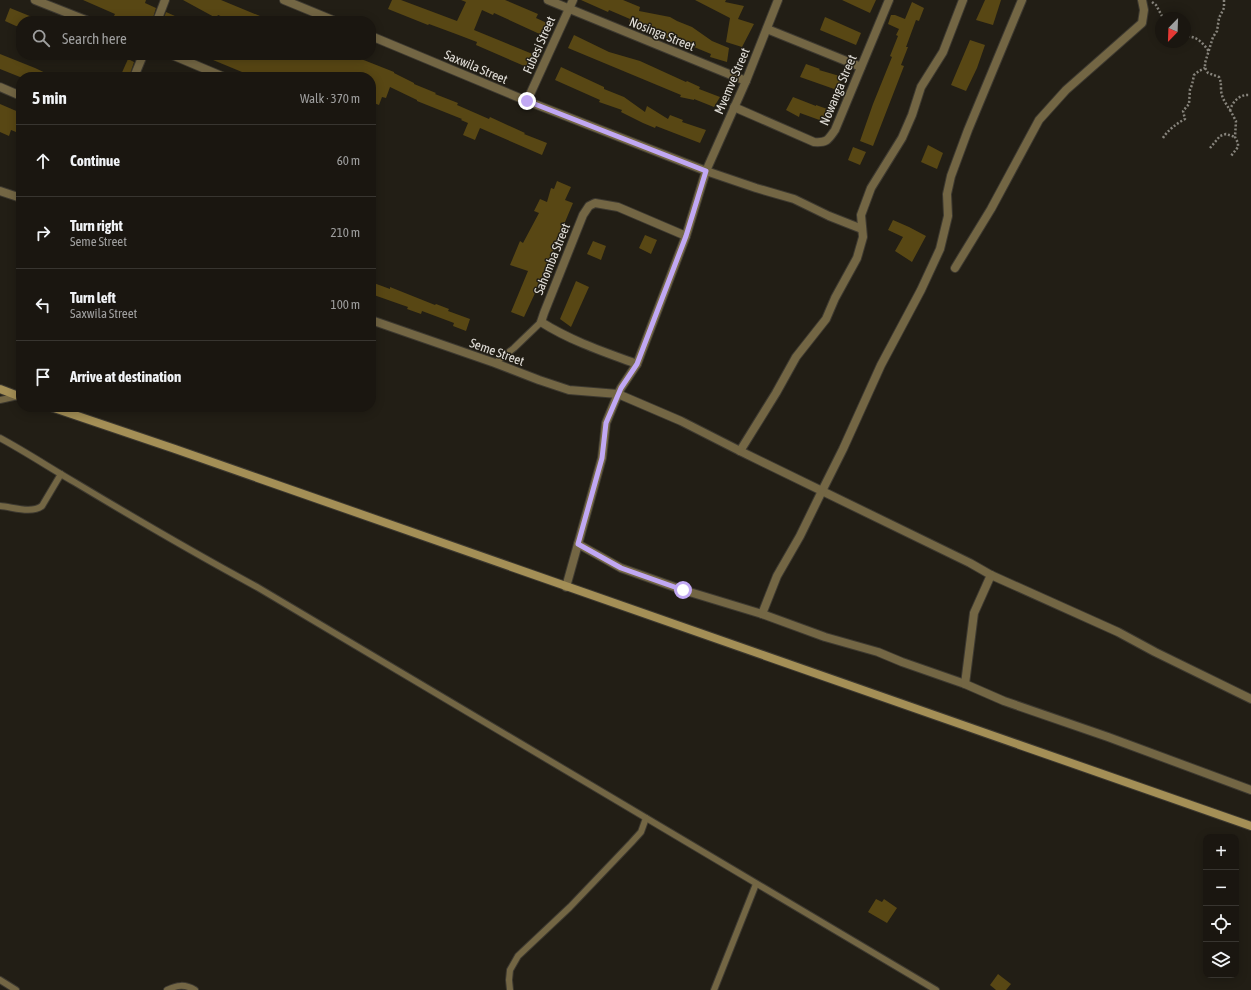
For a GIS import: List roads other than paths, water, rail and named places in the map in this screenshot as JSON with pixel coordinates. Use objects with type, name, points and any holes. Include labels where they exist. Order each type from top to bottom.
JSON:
[{"type":"main road","points":[[0,390],[16,395]]},
{"type":"main road","points":[[66,412],[176,449],[1251,826]]},
{"type":"street","points":[[35,0],[75,16]]},
{"type":"street","points":[[159,16],[165,0]]},
{"type":"street","points":[[284,0],[323,16]]},
{"type":"street","name":"Nosinga Street","points":[[548,0],[746,81]]},
{"type":"street","name":"Fubesi Street","points":[[527,101],[573,0]]},
{"type":"street","name":"Mvemve Street","points":[[706,171],[746,81],[778,0]]},
{"type":"street","name":"Nowanga Street","points":[[734,107],[814,142],[826,141],[834,130],[889,0]]},
{"type":"street","points":[[740,451],[776,394],[796,357],[826,319],[857,258],[863,237],[861,215],[871,188],[902,138],[912,115],[921,87],[943,52],[963,0]]},
{"type":"street","points":[[762,614],[777,576],[800,536],[843,449],[881,365],[921,290],[940,249],[948,216],[947,194],[950,176],[1022,0]]},
{"type":"street","points":[[955,268],[991,209],[1039,120],[1066,90],[1142,23],[1144,10],[1142,0]]},
{"type":"street","points":[[767,29],[861,67]]},
{"type":"street","name":"Saxwila Street","points":[[376,38],[527,101],[706,171],[794,199],[829,216],[862,229]]},
{"type":"street","points":[[136,72],[141,60]]},
{"type":"street","points":[[184,60],[212,72]]},
{"type":"street","points":[[0,87],[16,94]]},
{"type":"street","points":[[566,587],[602,458],[606,423],[621,388],[637,364],[686,236],[706,171]]},
{"type":"street","points":[[0,191],[16,196]]},
{"type":"street","name":"Sahomba Street","points":[[540,322],[583,215],[589,206],[595,202],[618,207],[686,236]]},
{"type":"street","name":"Seme Street","points":[[376,322],[569,390],[618,394],[681,421],[970,563],[991,575],[1118,632],[1155,652],[1251,699]]},
{"type":"street","points":[[540,322],[576,341],[637,364]]},
{"type":"street","points":[[578,544],[621,568],[683,590],[762,614],[825,637],[878,652],[965,684],[1004,701],[1108,737],[1251,790]]},
{"type":"street","points":[[965,684],[974,613],[991,575]]},
{"type":"lane","points":[[495,363],[514,348],[540,322]]},
{"type":"lane","points":[[0,400],[16,397]]},
{"type":"lane","points":[[0,438],[26,451],[61,474],[257,587],[756,884],[824,922],[936,990]]},
{"type":"lane","points":[[0,506],[35,510],[38,509],[42,506],[61,474]]},
{"type":"lane","points":[[510,990],[510,970],[518,956],[570,907],[631,843],[641,832],[646,818]]},
{"type":"lane","points":[[714,990],[756,884]]},
{"type":"lane","points":[[0,980],[16,990]]},
{"type":"lane","points":[[167,990],[175,986],[187,986],[196,990]]}]
